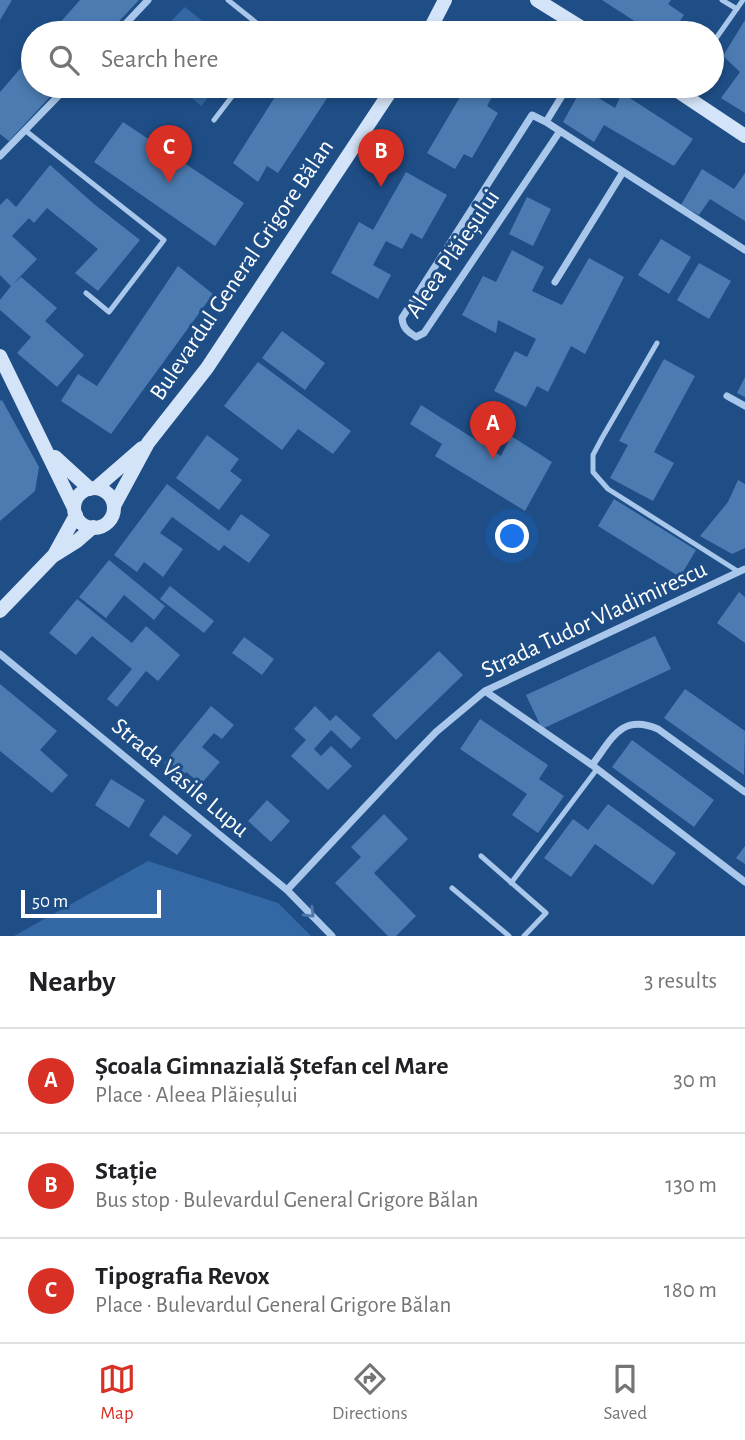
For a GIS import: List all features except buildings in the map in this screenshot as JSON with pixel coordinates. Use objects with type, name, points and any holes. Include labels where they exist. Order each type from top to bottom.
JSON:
[{"type":"street","points":[[128,21],[148,0]]},
{"type":"street","points":[[438,18],[445,0]]},
{"type":"street","points":[[436,21],[456,0]]},
{"type":"street","points":[[537,0],[571,21]]},
{"type":"street","points":[[0,156],[57,98]]},
{"type":"street","name":"Bulevardul General Grigore Bălan","points":[[114,506],[148,443],[207,368],[386,98]]},
{"type":"street","points":[[561,98],[546,122],[745,250]]},
{"type":"street","points":[[691,98],[745,136]]},
{"type":"street","name":"Aleea Plăieșului","points":[[546,122],[535,115],[530,118],[402,318],[403,326],[416,337],[425,333],[560,131]]},
{"type":"street","points":[[555,282],[623,172]]},
{"type":"street","points":[[0,356],[47,448],[75,511],[83,524],[93,527]]},
{"type":"street","points":[[727,396],[745,406]]},
{"type":"street","name":"Bulevardul General Grigore Bălan","points":[[93,488],[148,443]]},
{"type":"street","points":[[0,611],[53,556],[78,541],[93,527],[108,522],[114,506],[106,492],[93,488],[66,469],[47,448]]},
{"type":"street","points":[[53,556],[75,511],[77,498],[93,488]]},
{"type":"street","name":"Strada Tudor Vladimirescu","points":[[287,890],[427,741],[485,691],[743,573]]},
{"type":"street","name":"Strada Vasile Lupu","points":[[0,654],[287,890],[332,936]]},
{"type":"street","points":[[485,691],[594,767],[745,881]]},
{"type":"street","points":[[594,767],[618,731],[625,726],[645,724],[658,729],[745,792]]},
{"type":"lane","points":[[228,0],[254,21]]},
{"type":"lane","points":[[722,0],[737,9]]},
{"type":"lane","points":[[724,27],[743,0]]},
{"type":"lane","points":[[215,121],[231,98]]},
{"type":"lane","points":[[26,131],[164,240],[109,312],[86,293]]},
{"type":"lane","points":[[657,343],[593,455],[593,472],[608,489],[743,573]]},
{"type":"lane","points":[[511,883],[594,767]]},
{"type":"lane","points":[[481,856],[546,913],[524,936]]},
{"type":"lane","points":[[452,888],[509,936]]},
{"type":"shaded area","points":[[185,7],[202,21],[171,21]]},
{"type":"shaded area","points":[[192,98],[208,98],[201,106]]},
{"type":"shaded area","points":[[148,861],[278,903],[311,936],[14,936]]},
{"type":"place","name":"Tipografia Revox","points":[[169,183]]},
{"type":"place","name":"Stație","points":[[381,187]]},
{"type":"place","name":"Școala Gimnazială Ștefan cel Mare","points":[[493,459]]}]
